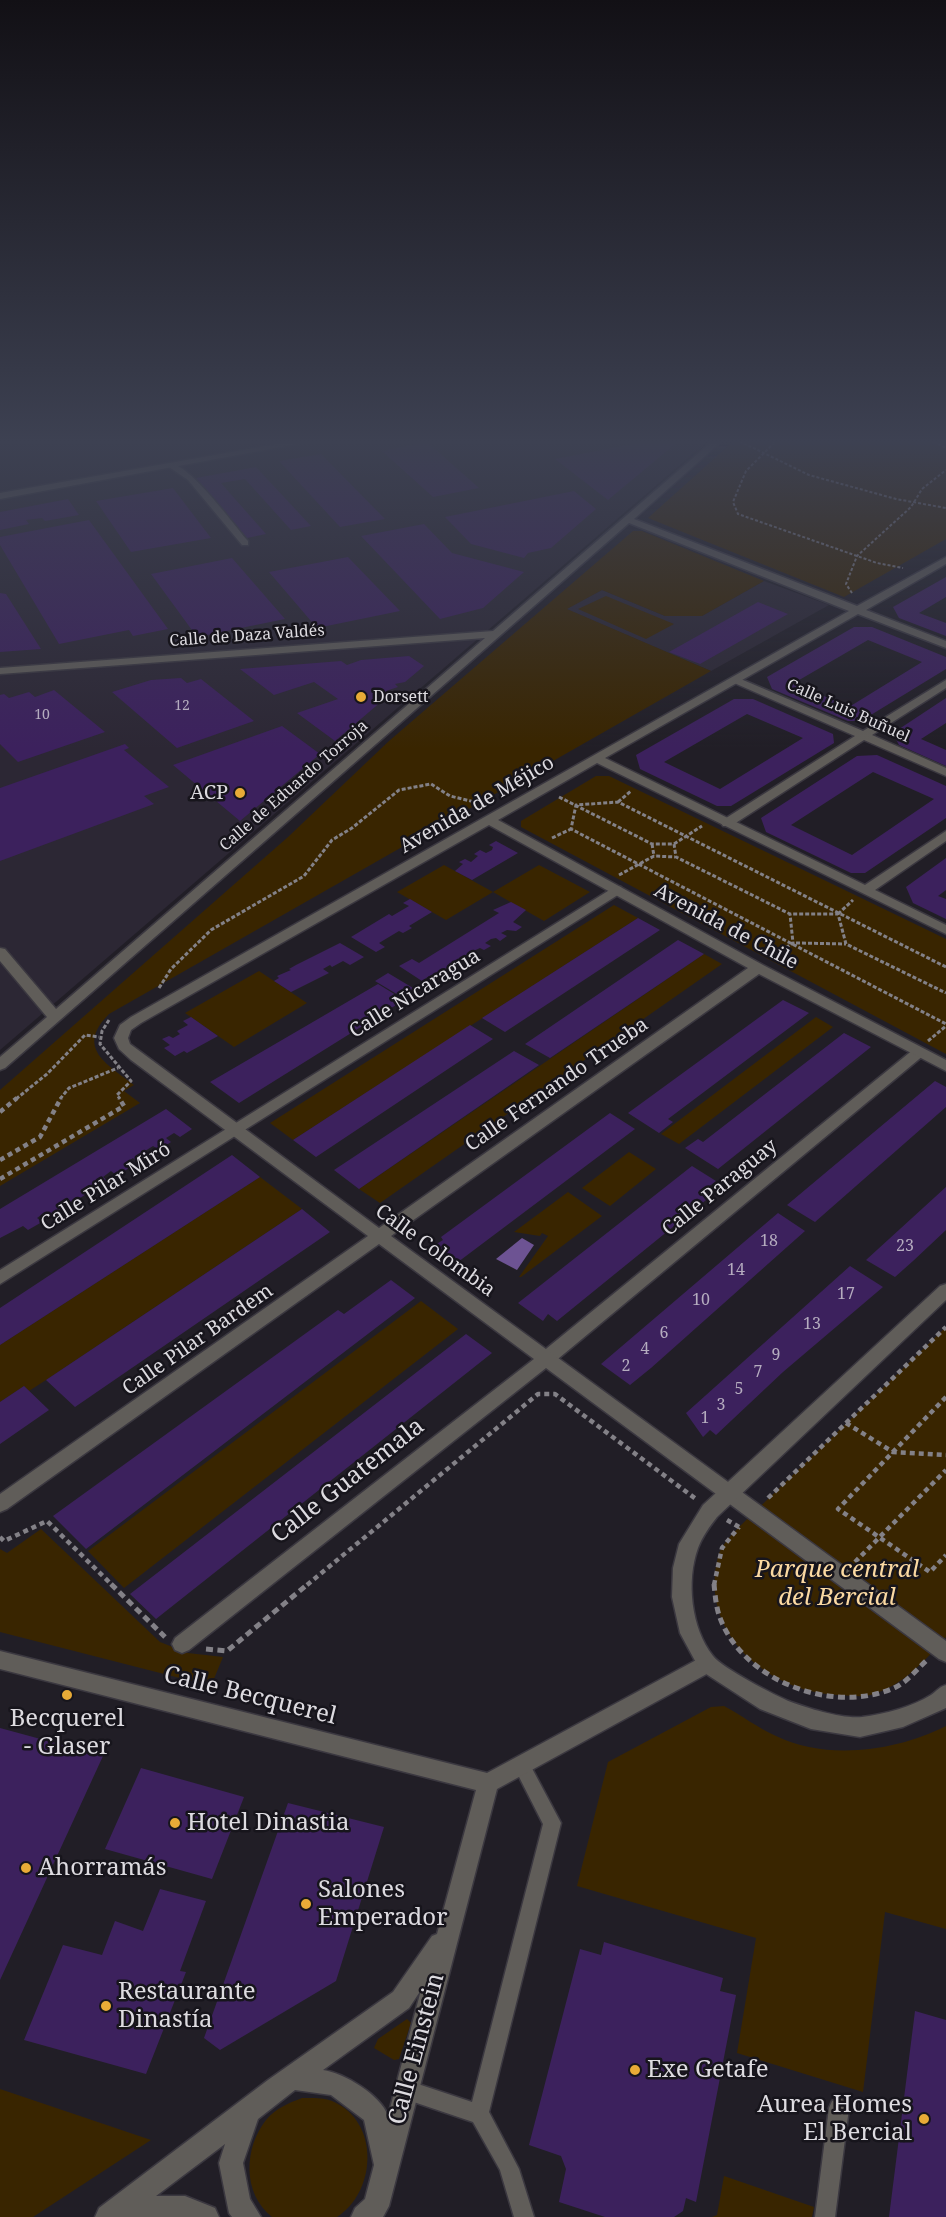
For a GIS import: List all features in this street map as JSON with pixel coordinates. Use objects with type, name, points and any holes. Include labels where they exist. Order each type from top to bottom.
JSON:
[{"type":"street","name":"Calle de Eduardo Torroja","points":[[0,1065],[600,542]]},
{"type":"street","points":[[690,542],[856,604],[946,645]]},
{"type":"street","name":"Avenida de Méjico","points":[[121,1038],[125,1028],[136,1020],[736,680],[856,604],[946,560]]},
{"type":"street","name":"Calle de Daza Valdés","points":[[0,671],[497,634]]},
{"type":"street","name":"Calle Luis Buñuel","points":[[736,680],[946,772]]},
{"type":"street","points":[[728,823],[946,682]]},
{"type":"street","points":[[597,759],[728,823],[861,894],[946,930]]},
{"type":"street","name":"Avenida de Chile","points":[[489,820],[619,883],[764,963],[922,1044],[946,1066]]},
{"type":"street","points":[[861,894],[946,835]]},
{"type":"street","name":"Calle Nicaragua","points":[[234,1131],[619,883]]},
{"type":"street","points":[[0,952],[55,1017]]},
{"type":"street","name":"Calle Fernando Trueba","points":[[380,1237],[764,963]]},
{"type":"street","name":"Calle Colombia","points":[[121,1038],[124,1046],[136,1057],[234,1131],[547,1358],[943,1651]]},
{"type":"street","name":"Calle Paraguay","points":[[547,1358],[922,1044]]},
{"type":"street","name":"Calle Pilar Miró","points":[[0,1278],[234,1131]]},
{"type":"street","name":"Calle Pilar Bardem","points":[[2,1500],[40,1478],[380,1237]]},
{"type":"street","points":[[946,1290],[704,1519],[689,1544],[683,1568],[682,1597],[690,1633],[707,1664],[767,1702],[811,1719],[860,1727],[903,1717],[939,1701],[946,1694]]},
{"type":"street","name":"Calle Guatemala","points":[[182,1644],[547,1358]]},
{"type":"street","name":"Calle Becquerel","points":[[0,1660],[488,1783]]},
{"type":"street","points":[[488,1783],[707,1664]]},
{"type":"street","name":"Calle Einstein","points":[[375,2213],[488,1783]]},
{"type":"street","name":"Calle Einstein","points":[[248,2111],[401,2000],[447,1934]]},
{"type":"street","points":[[292,2078],[336,2084],[375,2113],[387,2165]]},
{"type":"street","points":[[114,2213],[248,2111]]},
{"type":"street","points":[[248,2111],[231,2163],[238,2204],[249,2217]]},
{"type":"street","points":[[114,2213],[185,2209],[206,2217]]},
{"type":"lane","points":[[479,2114],[552,1823],[521,1765]]},
{"type":"lane","points":[[406,2090],[479,2114],[503,2153],[520,2194],[524,2217]]},
{"type":"lane","points":[[825,2217],[839,2108]]},
{"type":"path","points":[[819,542],[877,563],[910,569]]},
{"type":"path","points":[[856,604],[846,584],[857,556],[872,542]]},
{"type":"path","points":[[159,988],[171,969],[211,930],[304,876],[332,840],[352,828],[399,790],[431,784],[450,796],[488,805]]},
{"type":"path","points":[[618,802],[633,789],[624,785]]},
{"type":"path","points":[[549,803],[567,792]]},
{"type":"path","points":[[559,797],[652,844],[674,844],[705,824],[695,819]]},
{"type":"path","points":[[576,805],[618,802],[946,967]]},
{"type":"path","points":[[571,829],[576,805]]},
{"type":"path","points":[[557,846],[547,841],[571,829]]},
{"type":"path","points":[[571,829],[793,943],[946,1025],[922,1044]]},
{"type":"path","points":[[652,844],[654,856]]},
{"type":"path","points":[[674,844],[676,857]]},
{"type":"path","points":[[619,883],[639,864],[654,856],[676,857],[790,914],[838,914],[861,894]]},
{"type":"path","points":[[846,893],[861,894]]},
{"type":"path","points":[[790,914],[793,943]]},
{"type":"path","points":[[838,914],[846,944]]},
{"type":"path","points":[[764,963],[793,943],[846,944],[946,993]]},
{"type":"path","points":[[764,963],[779,963]]},
{"type":"path","points":[[0,1112],[47,1074],[86,1035],[99,1037]]},
{"type":"path","points":[[922,1044],[936,1047]]},
{"type":"path","points":[[0,1160],[40,1137],[56,1105],[69,1088],[118,1068]]},
{"type":"path","points":[[943,1651],[895,1687],[867,1696],[843,1698],[818,1695],[791,1686],[766,1673],[745,1656],[729,1637],[718,1611],[713,1590],[722,1547],[754,1512],[946,1327]]},
{"type":"path","points":[[946,1397],[838,1509],[930,1572],[946,1555]]},
{"type":"path","points":[[846,1424],[893,1452],[946,1455]]},
{"type":"path","points":[[842,1576],[946,1470]]},
{"type":"shaded area","points":[[0,542],[590,542],[0,1050]]},
{"type":"shaded area","points":[[764,581],[829,605],[711,671],[566,609],[602,590],[665,616],[702,616]]},
{"type":"shaded area","points":[[522,1238],[534,1245],[517,1270],[496,1259]]},
{"type":"green space","points":[[620,542],[670,542],[764,581],[702,616],[665,616],[602,590],[567,609],[711,671],[109,1014],[99,1026],[95,1036],[95,1046],[105,1062],[134,1085],[124,1091],[140,1103],[0,1186],[0,1090],[288,837],[389,741]]},
{"type":"green space","points":[[709,542],[940,542],[844,597]]},
{"type":"green space","points":[[606,596],[674,624],[646,639],[578,609]]},
{"type":"green space","points":[[596,776],[609,776],[946,939],[946,1054],[521,827],[521,821]]},
{"type":"green space","points":[[444,865],[493,892],[446,920],[397,892]]},
{"type":"green space","points":[[539,865],[590,892],[544,921],[493,892]]},
{"type":"green space","points":[[614,905],[638,918],[293,1140],[270,1123]]},
{"type":"green space","points":[[704,954],[722,964],[380,1203],[359,1189]]},
{"type":"green space","points":[[259,971],[307,1003],[234,1047],[185,1013]]},
{"type":"green space","points":[[816,1017],[833,1027],[679,1144],[661,1134]]},
{"type":"green space","points":[[629,1152],[656,1169],[610,1206],[582,1188]]},
{"type":"green space","points":[[260,1177],[302,1209],[29,1391],[24,1386],[0,1402],[0,1345]]},
{"type":"green space","points":[[568,1192],[602,1216],[519,1277],[548,1236],[542,1233],[540,1236],[514,1232]]},
{"type":"green space","points":[[421,1301],[458,1329],[124,1588],[88,1551]]},
{"type":"green space","name":"Parque central del Bercial","points":[[946,1327],[946,1637],[929,1656],[900,1681],[866,1696],[812,1691],[787,1683],[764,1670],[744,1653],[729,1633],[718,1610],[715,1585],[719,1553],[739,1527]]},
{"type":"green space","points":[[41,1529],[160,1642],[188,1653],[223,1657],[211,1686],[0,1632],[0,1549],[7,1553]]},
{"type":"green space","points":[[724,1706],[776,1736],[796,1744],[839,1750],[884,1747],[927,1735],[946,1726],[946,1929],[885,1912],[863,2092],[737,2053],[756,1938],[577,1886],[608,1762],[711,1707]]},
{"type":"green space","points":[[407,2019],[411,2023],[399,2059],[394,2060],[374,2048],[378,2039]]},
{"type":"green space","points":[[0,2089],[151,2140],[33,2217],[0,2217]]},
{"type":"green space","points":[[302,2098],[325,2099],[338,2104],[352,2114],[361,2128],[366,2144],[368,2160],[365,2177],[350,2206],[337,2217],[272,2217],[255,2196],[251,2183],[250,2157],[259,2131],[274,2112]]},
{"type":"green space","points":[[724,2176],[814,2207],[812,2217],[712,2217],[717,2215]]},
{"type":"building","points":[[0,542],[105,542],[168,629],[133,636],[129,630],[59,644]]},
{"type":"building","points":[[124,542],[186,542],[131,552]]},
{"type":"building","points":[[367,542],[442,542],[452,553],[524,572],[483,608],[440,619]]},
{"type":"building","points":[[470,542],[557,542],[551,548],[528,553],[524,558]]},
{"type":"building","points":[[348,557],[400,611],[317,628],[269,572]]},
{"type":"building","points":[[232,558],[285,619],[197,637],[151,574]]},
{"type":"building","points":[[946,577],[946,597],[919,613],[946,623],[946,636],[899,618],[893,607]]},
{"type":"building","points":[[0,593],[6,594],[41,649],[0,652]]},
{"type":"building","points":[[758,602],[788,614],[700,664],[669,652]]},
{"type":"building","points":[[854,627],[872,627],[946,657],[946,669],[861,721],[848,721],[772,689],[767,677]],"holes":[[[868,640],[922,662],[849,707],[794,683]]]},
{"type":"building","name":"Dorsett","points":[[409,656],[424,666],[405,682],[395,684],[398,687],[386,691],[389,695],[335,741],[297,713],[338,699],[314,682],[274,695],[240,669],[341,661],[347,665],[361,660]]},
{"type":"building","points":[[181,678],[187,683],[201,679],[254,721],[177,748],[112,692],[151,680]]},
{"type":"building","points":[[54,690],[105,732],[18,762],[0,744],[0,695],[4,694],[9,698],[29,692],[35,697]]},
{"type":"building","points":[[946,698],[946,723],[921,739],[946,750],[946,766],[899,745],[893,733]]},
{"type":"building","points":[[734,699],[753,699],[833,734],[834,743],[731,806],[717,806],[640,769],[636,755]],"holes":[[[747,714],[803,738],[720,789],[664,762]]]},
{"type":"building","name":"ACP","points":[[282,726],[320,754],[240,821],[173,765]]},
{"type":"building","points":[[125,744],[129,748],[124,750],[169,787],[144,796],[154,804],[0,861],[0,788]]},
{"type":"building","points":[[877,755],[946,786],[946,818],[865,873],[851,873],[766,832],[761,818],[857,756]],"holes":[[[873,772],[934,799],[852,855],[791,825]]]},
{"type":"building","points":[[496,841],[518,853],[472,880],[455,871],[463,864],[459,862],[465,859],[471,862],[478,856],[474,854],[480,850],[486,853],[492,850],[493,847],[489,845]]},
{"type":"building","points":[[946,858],[946,890],[938,896],[946,899],[946,919],[913,903],[906,887]]},
{"type":"building","points":[[410,899],[432,912],[409,926],[412,928],[403,933],[399,931],[379,943],[385,947],[376,952],[351,937],[389,914],[392,916],[409,906],[403,903]]},
{"type":"building","points":[[511,902],[526,910],[513,922],[522,927],[516,931],[507,930],[501,933],[507,936],[500,941],[496,938],[491,939],[485,943],[491,946],[469,953],[475,956],[468,960],[464,958],[453,963],[458,966],[452,971],[448,968],[436,973],[442,977],[436,980],[429,976],[422,981],[399,966],[412,959],[419,963],[499,913],[493,910]]},
{"type":"building","points":[[638,918],[660,930],[505,1032],[482,1018]]},
{"type":"building","points":[[678,940],[704,954],[550,1058],[525,1044]]},
{"type":"building","points":[[340,943],[364,957],[350,965],[343,961],[332,967],[330,965],[323,969],[329,973],[291,992],[274,981],[279,978],[277,976],[291,970],[289,969]]},
{"type":"building","points":[[388,973],[418,991],[405,999],[375,981]]},
{"type":"building","points":[[378,984],[404,1000],[239,1103],[210,1082]]},
{"type":"building","points":[[783,1000],[809,1013],[668,1119],[673,1122],[659,1133],[628,1113]]},
{"type":"building","points":[[191,1017],[218,1036],[187,1053],[184,1051],[175,1056],[164,1048],[170,1045],[162,1039],[169,1036],[173,1038],[180,1034],[177,1031],[188,1025],[183,1021]]},
{"type":"building","points":[[470,1025],[493,1039],[316,1157],[293,1140]]},
{"type":"building","points":[[844,1033],[871,1047],[718,1169],[685,1148],[698,1139],[703,1142]]},
{"type":"building","points":[[514,1051],[539,1065],[359,1189],[334,1170]]},
{"type":"building","points":[[935,1081],[946,1087],[946,1107],[815,1222],[787,1205]]},
{"type":"building","points":[[166,1109],[192,1129],[180,1137],[174,1133],[166,1138],[171,1142],[159,1150],[153,1146],[145,1151],[151,1155],[138,1163],[133,1158],[124,1164],[129,1168],[117,1176],[111,1171],[103,1177],[108,1181],[95,1189],[89,1185],[81,1190],[86,1194],[73,1203],[68,1199],[59,1204],[64,1208],[50,1217],[45,1212],[37,1218],[42,1222],[28,1230],[23,1226],[0,1238],[0,1209]]},
{"type":"building","points":[[610,1113],[635,1129],[458,1262],[435,1245],[443,1240],[441,1237]]},
{"type":"building","points":[[232,1155],[260,1177],[0,1345],[0,1308]]},
{"type":"building","points":[[692,1166],[716,1181],[703,1191],[711,1196],[557,1321],[548,1314],[543,1321],[518,1303]]},
{"type":"building","points":[[946,1187],[946,1230],[913,1261],[895,1277],[866,1260]]},
{"type":"building","points":[[302,1209],[330,1232],[75,1407],[46,1380]]},
{"type":"building","points":[[778,1213],[805,1231],[651,1368],[630,1385],[601,1364]]},
{"type":"building","points":[[850,1266],[883,1287],[783,1372],[716,1435],[710,1430],[703,1437],[686,1413]]},
{"type":"building","points":[[391,1280],[415,1298],[86,1549],[53,1516],[338,1310],[344,1314]]},
{"type":"building","points":[[466,1334],[492,1353],[156,1619],[130,1594]]},
{"type":"building","points":[[24,1386],[49,1410],[0,1444],[0,1402]]},
{"type":"building","name":"Ahorramás","points":[[0,1728],[103,1756],[0,1980]]},
{"type":"building","name":"Hotel Dinastia","points":[[141,1768],[244,1797],[212,1879],[105,1849]]},
{"type":"building","name":"Salones Emperador","points":[[288,1803],[384,1827],[336,1981],[220,2050],[204,2038]]},
{"type":"building","name":"Restaurante Dinastía","points":[[160,1889],[206,1901],[180,1971],[186,1972],[146,2074],[24,2040],[63,1945],[102,1955],[115,1921],[143,1931]]},
{"type":"building","name":"Exe Getafe","points":[[604,1942],[723,1978],[720,1991],[736,1995],[696,2202],[686,2198],[683,2211],[674,2217],[605,2217],[559,2202],[566,2169],[561,2156],[529,2145],[580,1949],[601,1955]]},
{"type":"building","name":"Aurea Homes El Bercial","points":[[915,2011],[946,2020],[946,2217],[889,2217]]},
{"type":"place","name":"Dorsett","points":[[361,697]]},
{"type":"place","name":"ACP","points":[[240,793]]},
{"type":"place","name":"Becquerel - Glaser","points":[[67,1695]]},
{"type":"place","name":"Hotel Dinastia","points":[[175,1823]]},
{"type":"place","name":"Ahorramás","points":[[26,1868]]},
{"type":"place","name":"Salones Emperador","points":[[306,1904]]},
{"type":"place","name":"Restaurante Dinastía","points":[[106,2006]]},
{"type":"place","name":"Exe Getafe","points":[[635,2070]]},
{"type":"place","name":"Aurea Homes El Bercial","points":[[924,2119]]}]
